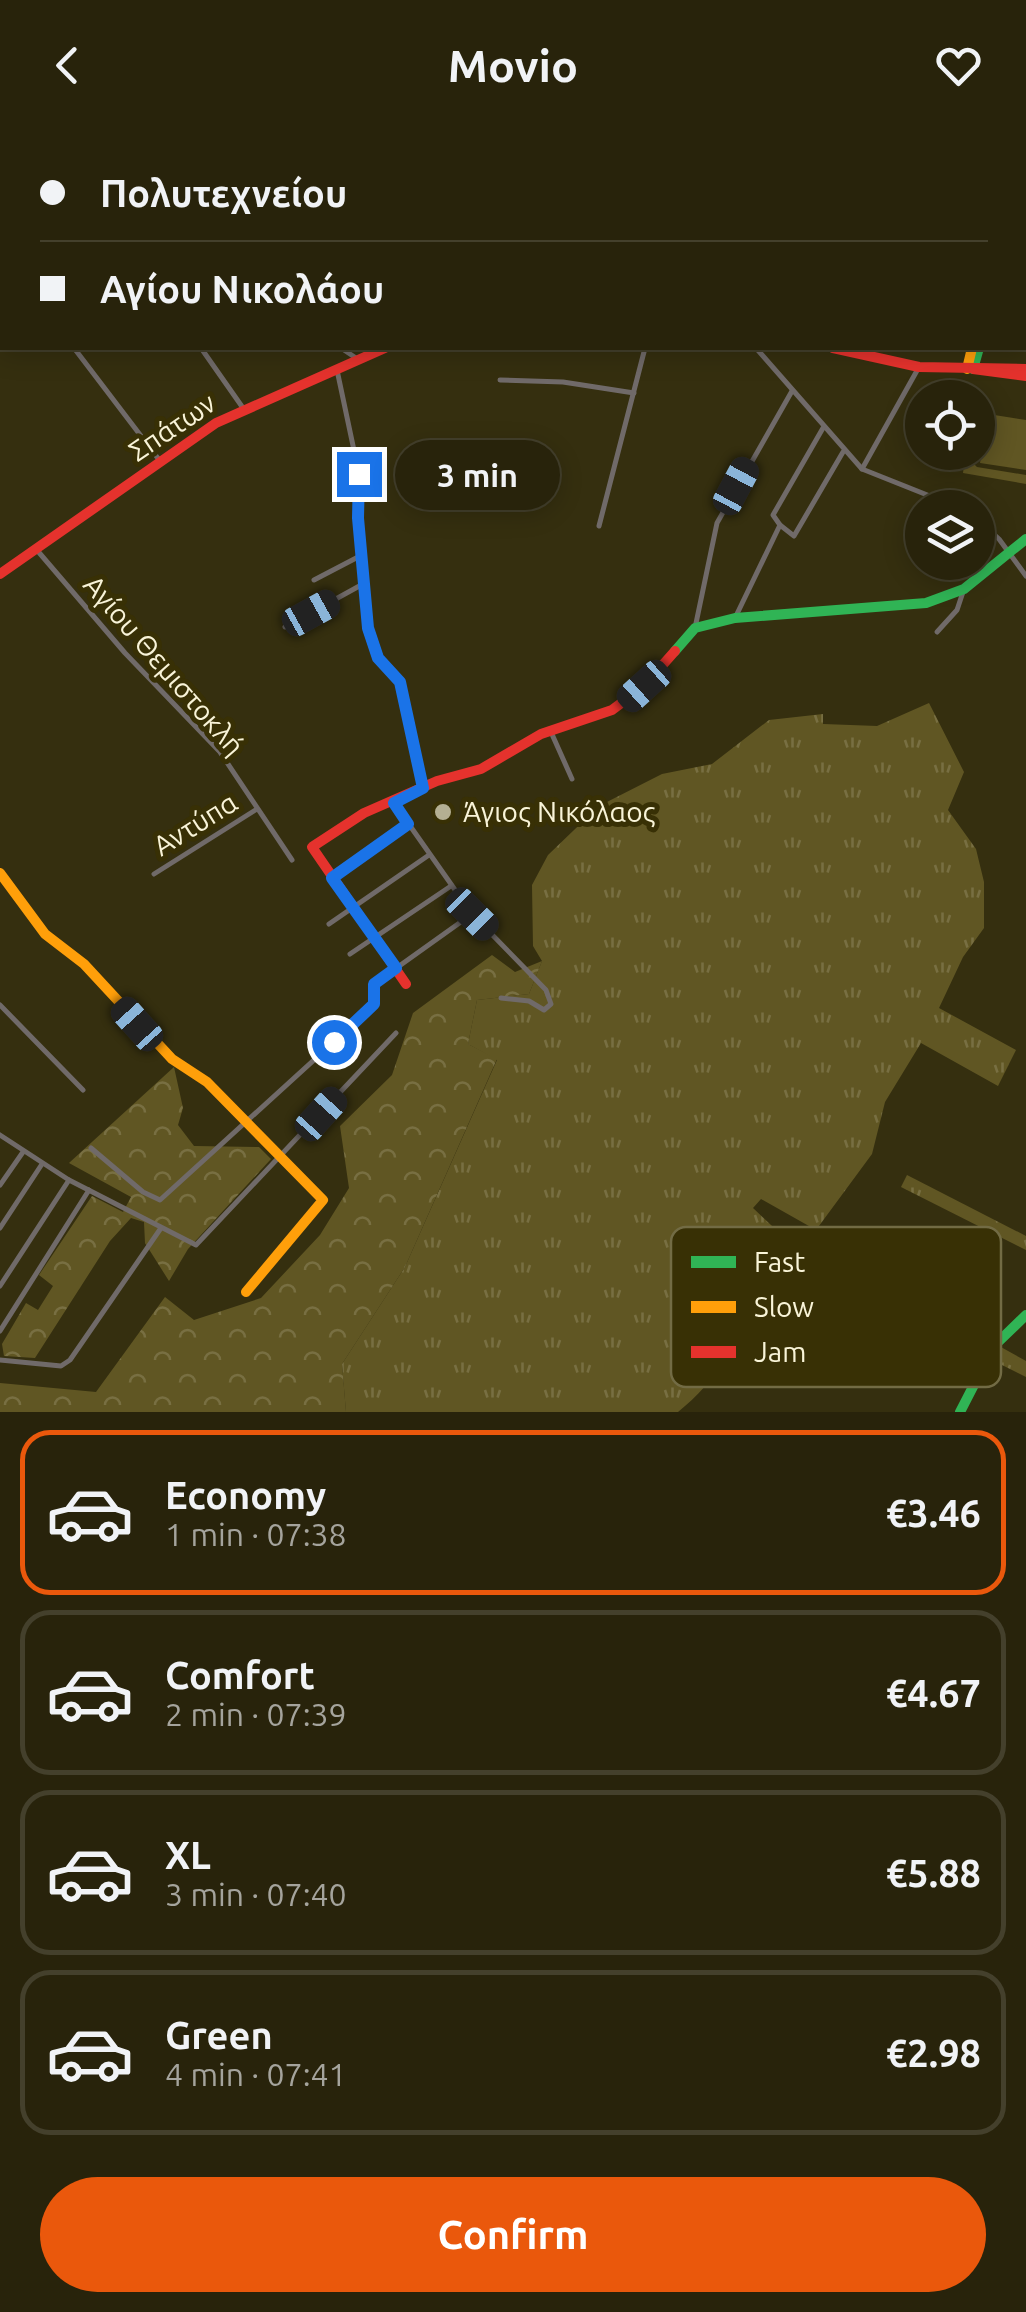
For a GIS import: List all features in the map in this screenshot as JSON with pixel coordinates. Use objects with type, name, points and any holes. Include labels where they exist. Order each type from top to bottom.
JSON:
[{"type":"street","points":[[76,350],[160,461]]},
{"type":"street","points":[[202,350],[244,408]]},
{"type":"street","points":[[344,350],[356,358]]},
{"type":"street","name":"Σπάτων","points":[[0,574],[160,461],[244,408],[379,350]]},
{"type":"street","points":[[599,526],[645,350]]},
{"type":"street","points":[[758,350],[843,452],[862,468],[916,490]]},
{"type":"street","points":[[843,350],[918,367],[1026,373]]},
{"type":"street","points":[[970,369],[975,350]]},
{"type":"street","points":[[336,367],[359,474],[360,556],[372,644],[400,682],[423,788]]},
{"type":"street","points":[[862,468],[918,367]]},
{"type":"street","points":[[500,380],[563,382],[634,393]]},
{"type":"street","points":[[406,984],[312,847],[347,822],[423,788],[481,769],[509,749],[628,700],[695,628],[715,528],[792,390]]},
{"type":"street","points":[[823,428],[773,515],[794,536],[843,452]]},
{"type":"street","points":[[735,618],[780,525]]},
{"type":"street","points":[[995,537],[1026,576]]},
{"type":"street","points":[[695,628],[735,618],[926,603],[964,589],[1026,539]]},
{"type":"street","name":"Αγίου Θεμιστοκλή","points":[[36,549],[125,653],[220,752],[292,860]]},
{"type":"street","points":[[314,580],[360,556]]},
{"type":"street","points":[[285,627],[364,584]]},
{"type":"street","points":[[937,632],[958,610],[964,589]]},
{"type":"street","points":[[550,730],[572,779]]},
{"type":"street","points":[[394,803],[472,914],[546,990],[550,1008],[501,998]]},
{"type":"street","name":"Αντύπα","points":[[154,874],[257,809]]},
{"type":"street","points":[[332,878],[408,824]]},
{"type":"street","points":[[328,924],[430,854]]},
{"type":"street","points":[[0,873],[44,934],[84,964],[172,1059],[207,1082],[276,1158],[323,1200],[246,1292]]},
{"type":"street","points":[[350,954],[452,886]]},
{"type":"street","points":[[90,1148],[143,1192],[160,1200],[374,1004],[374,984],[472,914]]},
{"type":"street","points":[[0,1005],[84,1090]]},
{"type":"street","points":[[0,1136],[69,1180],[196,1245],[396,1034]]},
{"type":"street","points":[[0,1186],[23,1152]]},
{"type":"street","points":[[0,1228],[42,1164]]},
{"type":"street","points":[[0,1286],[69,1180]]},
{"type":"street","points":[[0,1331],[88,1190]]},
{"type":"street","points":[[0,1360],[61,1366],[70,1360],[161,1228]]},
{"type":"street","points":[[1001,1339],[1026,1314]]},
{"type":"street","points":[[960,1412],[973,1387]]},
{"type":"green space","points":[[995,415],[1026,420],[1026,470],[995,465]]},
{"type":"green space","points":[[995,470],[1026,475],[1026,484],[963,473]]},
{"type":"green space","points":[[929,703],[964,772],[948,810],[976,849],[984,882],[984,928],[963,957],[939,1008],[1016,1050],[998,1086],[921,1043],[885,1102],[872,1154],[818,1227],[811,1227],[761,1199],[753,1208],[773,1227],[671,1227],[671,1387],[704,1387],[678,1412],[346,1412],[342,1364],[405,1267],[497,1060],[468,1044],[477,1000],[529,994],[542,961],[533,946],[532,885],[548,855],[599,806],[662,774],[712,764],[769,720],[823,714],[823,724],[877,726]]},
{"type":"green space","points":[[492,955],[515,972],[542,961],[529,994],[477,1000],[468,1044],[497,1059],[405,1267],[342,1364],[346,1412],[0,1412],[0,1383],[96,1392],[165,1297],[194,1320],[261,1298],[320,1235],[349,1188],[340,1126],[392,1075],[413,1013]]},
{"type":"green space","points":[[174,1067],[183,1108],[178,1125],[194,1146],[259,1147],[271,1159],[188,1249],[169,1281],[145,1243],[144,1222],[131,1218],[110,1241],[35,1358],[4,1356],[2,1344],[26,1303],[38,1310],[53,1286],[39,1275],[92,1196],[123,1212],[131,1197],[69,1163]]},
{"type":"green space","points":[[907,1175],[1026,1236],[1026,1250],[1001,1237],[1001,1227],[980,1227],[901,1187]]},
{"type":"green space","points":[[1001,1347],[1026,1361],[1026,1377],[1001,1364]]},
{"type":"traffic: fast","points":[[973,369],[978,350]]},
{"type":"traffic: fast","points":[[675,651],[695,628],[735,618],[926,603],[964,589],[1026,539]]},
{"type":"traffic: fast","points":[[1001,1339],[1026,1315]]},
{"type":"traffic: fast","points":[[960,1412],[973,1387]]},
{"type":"traffic: slow","points":[[967,369],[972,350]]},
{"type":"traffic: slow","points":[[0,873],[45,934],[84,964],[172,1059],[207,1082],[323,1200],[246,1292]]},
{"type":"traffic: jam","points":[[0,574],[216,423],[380,350]]},
{"type":"traffic: jam","points":[[842,350],[919,367],[1026,369]]},
{"type":"traffic: jam","points":[[973,369],[1026,376]]},
{"type":"traffic: jam","points":[[406,984],[312,847],[364,813],[437,781],[481,769],[541,734],[612,710],[644,686],[675,651]]},
{"type":"place","name":"Άγιος Νικόλαος","points":[[443,812]]},
{"type":"route","points":[[334,1042],[374,1004],[374,984],[396,968],[332,878],[408,824],[394,803],[423,788],[400,682],[378,658],[368,628],[360,556],[359,474]]}]
